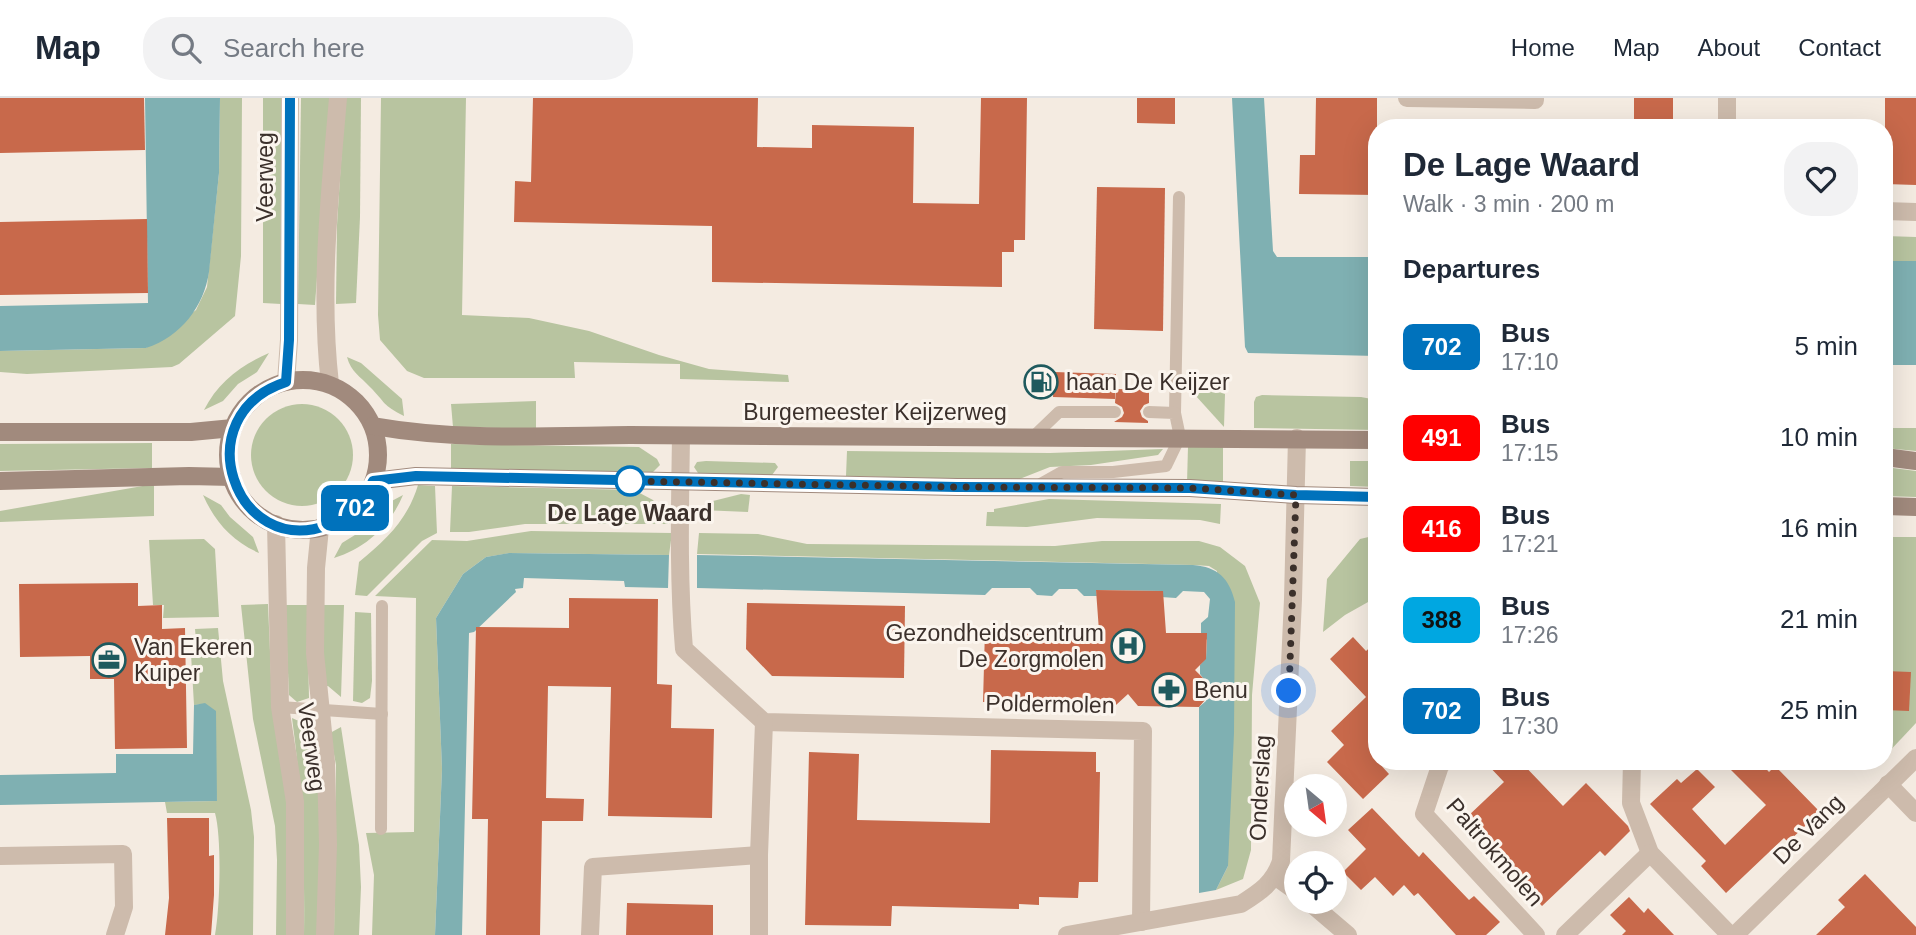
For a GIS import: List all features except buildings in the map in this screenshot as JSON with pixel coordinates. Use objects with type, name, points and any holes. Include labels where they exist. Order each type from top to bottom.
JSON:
[{"type":"main road","points":[[308,380],[330,384],[356,400],[373,426],[379,454],[373,481],[368,492],[343,519],[320,528],[298,529],[276,524],[248,506],[232,477],[228,452],[233,428],[245,407],[274,386],[308,380]]},
{"type":"main road","name":"Burgemeester Keijzerweg","points":[[373,426],[443,435],[1368,440]]},
{"type":"main road","points":[[0,432],[191,432],[233,428]]},
{"type":"main road","points":[[1893,458],[1916,461]]},
{"type":"main road","points":[[373,481],[416,476],[1033,488],[1190,488],[1296,495],[1368,496]]},
{"type":"main road","points":[[0,481],[232,477]]},
{"type":"main road","points":[[1893,506],[1916,506]]},
{"type":"street","name":"Veerweg","points":[[286,382],[289,340],[290,98]]},
{"type":"street","points":[[330,384],[325,341],[328,225],[338,98]]},
{"type":"street","points":[[1407,98],[1535,98]]},
{"type":"street","points":[[1727,98],[1727,119]]},
{"type":"street","points":[[1893,211],[1916,212]]},
{"type":"street","points":[[681,436],[680,542],[684,649],[764,722],[759,855],[760,935]]},
{"type":"street","name":"Onderslag","points":[[1276,877],[1282,848],[1297,438]]},
{"type":"street","name":"Veerweg","points":[[276,524],[280,707],[295,802],[295,935]]},
{"type":"street","name":"Veerweg","points":[[320,528],[316,568],[315,653],[326,762],[328,845],[325,935]]},
{"type":"street","name":"Poldermolen","points":[[764,722],[1143,731],[1141,922]]},
{"type":"street","name":"De Vang","points":[[1733,935],[1916,758]]},
{"type":"street","name":"Paltrokmolen","points":[[1439,770],[1424,814],[1536,935]]},
{"type":"street","points":[[1632,770],[1631,803],[1650,853],[1733,935]]},
{"type":"street","points":[[1888,784],[1916,813]]},
{"type":"street","points":[[1565,935],[1650,853]]},
{"type":"street","points":[[0,856],[123,854],[124,907],[115,935]]},
{"type":"street","points":[[590,935],[593,867],[759,855]]},
{"type":"street","points":[[1068,935],[1241,904],[1276,877],[1284,883]]},
{"type":"street","points":[[1323,914],[1348,935]]},
{"type":"lane","points":[[1033,488],[1062,472],[1113,472],[1166,466],[1180,437],[1175,413],[1179,197]]},
{"type":"lane","points":[[1033,438],[1059,412],[1115,412]]},
{"type":"lane","points":[[1149,412],[1175,413]]},
{"type":"lane","points":[[381,829],[382,606]]},
{"type":"lane","points":[[280,707],[382,714]]},
{"type":"green space","points":[[220,98],[242,98],[241,256],[235,316],[172,367],[27,374],[0,372],[0,351],[146,348],[196,310],[207,287],[219,173]]},
{"type":"green space","points":[[263,98],[285,98],[281,304],[263,303]]},
{"type":"green space","points":[[301,98],[330,98],[315,305],[298,304]]},
{"type":"green space","points":[[345,98],[361,98],[360,217],[356,303],[336,304],[337,225]]},
{"type":"green space","points":[[381,98],[466,98],[462,315],[529,318],[589,331],[709,369],[788,375],[789,382],[680,379],[680,364],[574,362],[575,378],[424,378],[407,371],[380,340],[378,315]]},
{"type":"green space","points":[[1893,236],[1916,237],[1916,261],[1893,261]]},
{"type":"green space","points":[[269,353],[257,372],[238,384],[223,401],[204,410],[223,383],[249,363]]},
{"type":"green space","points":[[347,357],[361,363],[402,399],[404,416],[385,403],[353,370]]},
{"type":"green space","points":[[1191,383],[1225,394],[1224,427],[1195,395]]},
{"type":"green space","points":[[1256,397],[1368,398],[1368,430],[1254,428]]},
{"type":"green space","points":[[536,401],[536,429],[453,427],[451,404]]},
{"type":"green space","points":[[302,404],[321,408],[338,419],[349,436],[353,455],[349,474],[338,491],[321,502],[302,506],[283,502],[266,491],[255,474],[251,455],[255,436],[266,419],[283,408]]},
{"type":"green space","points":[[1893,428],[1916,428],[1916,451],[1893,449]]},
{"type":"green space","points":[[152,443],[152,468],[0,471],[0,444]]},
{"type":"green space","points":[[451,444],[639,447],[657,459],[660,465],[653,472],[451,469]]},
{"type":"green space","points":[[1223,446],[1223,484],[1187,483],[1188,447]]},
{"type":"green space","points":[[1163,449],[1158,455],[1091,465],[1050,467],[1017,480],[846,476],[847,451],[1050,453]]},
{"type":"green space","points":[[1350,461],[1368,461],[1368,487],[1350,486]]},
{"type":"green space","points":[[697,462],[775,463],[778,467],[772,475],[698,473],[694,467]]},
{"type":"green space","points":[[1893,468],[1916,471],[1916,497],[1893,496]]},
{"type":"green space","points":[[154,484],[154,516],[0,522],[0,511]]},
{"type":"green space","points":[[418,485],[435,486],[437,533],[422,541],[367,596],[355,595],[359,562],[402,519]]},
{"type":"green space","points":[[452,486],[634,490],[653,500],[670,524],[525,524],[450,532]]},
{"type":"green space","points":[[741,494],[750,495],[748,512],[701,510],[713,501]]},
{"type":"green space","points":[[203,495],[221,505],[230,517],[253,537],[259,553],[225,530]]},
{"type":"green space","points":[[403,495],[391,517],[376,534],[346,554],[334,558],[342,543],[363,530],[386,504]]},
{"type":"green space","points":[[1049,499],[1221,504],[1220,524],[1200,520],[1097,518],[1027,527],[986,526],[987,512],[994,512],[994,509]]},
{"type":"green space","points":[[531,531],[672,533],[669,555],[510,553],[486,557],[463,574],[436,618],[442,769],[435,935],[372,935],[374,875],[366,833],[414,832],[416,598],[375,596],[432,540],[467,541]]},
{"type":"green space","points":[[699,533],[758,534],[807,544],[1055,546],[1102,541],[1199,541],[1220,547],[1245,566],[1260,603],[1252,695],[1251,850],[1243,879],[1216,890],[1228,866],[1217,571],[1209,566],[1193,565],[697,554]]},
{"type":"green space","points":[[1368,537],[1368,602],[1323,632],[1327,579],[1360,539]]},
{"type":"green space","points":[[1893,537],[1916,537],[1916,723],[1893,747]]},
{"type":"green space","points":[[204,539],[215,549],[219,617],[163,618],[164,605],[153,605],[149,540]]},
{"type":"green space","points":[[268,604],[272,699],[289,818],[290,935],[276,935],[275,826],[253,719],[241,605]]},
{"type":"green space","points":[[285,605],[307,605],[309,698],[297,702],[289,695]]},
{"type":"green space","points":[[323,605],[344,605],[341,697],[328,686],[324,686]]},
{"type":"green space","points":[[355,612],[371,613],[372,681],[370,698],[362,703],[353,701]]},
{"type":"green space","points":[[218,628],[223,681],[251,810],[254,837],[253,935],[215,935],[220,874],[215,813],[167,813],[165,802],[217,801],[205,704],[194,705],[191,654],[197,652],[195,629]]},
{"type":"green space","points":[[292,718],[303,723],[313,723],[317,749],[321,801],[320,935],[304,935],[302,826]]},
{"type":"green space","points":[[341,727],[359,845],[359,935],[334,935],[336,765],[330,733]]},
{"type":"water","points":[[145,98],[220,98],[219,173],[209,272],[196,308],[189,319],[170,336],[146,348],[0,351],[0,306],[148,303]]},
{"type":"water","points":[[1232,98],[1264,98],[1273,251],[1277,257],[1368,257],[1368,356],[1248,353],[1245,347]]},
{"type":"water","points":[[1893,261],[1916,261],[1916,365],[1893,365]]},
{"type":"water","points":[[509,553],[669,555],[668,588],[625,587],[624,581],[524,578],[523,588],[515,589],[516,592],[474,632],[469,633],[462,935],[435,935],[442,769],[436,618],[463,574],[486,557]]},
{"type":"water","points":[[697,555],[1193,565],[1216,571],[1226,580],[1235,602],[1234,733],[1228,866],[1216,890],[1199,893],[1199,707],[1206,701],[1206,682],[1200,674],[1200,665],[1206,658],[1207,640],[1201,633],[1201,623],[1208,617],[1210,599],[1204,592],[1183,591],[1176,598],[1161,597],[1163,591],[1096,590],[1097,596],[1084,596],[1077,589],[1059,589],[1052,596],[1037,595],[1030,588],[992,588],[985,595],[697,588]]},
{"type":"water","points":[[205,703],[216,711],[217,801],[0,805],[0,775],[116,773],[116,754],[193,754],[194,705]]},
{"type":"bus line","name":"702","points":[[290,98],[289,340],[286,382],[263,391],[245,407],[233,428],[228,452],[232,477],[242,497],[248,506],[276,524],[287,528],[320,528],[343,519],[361,502],[373,481],[416,476],[957,487],[1190,488],[1368,497]]},
{"type":"place","name":"haan De Keijzer","points":[[1041,382]]},
{"type":"place","name":"De Lage Waard","points":[[630,481]]},
{"type":"place","name":"Gezondheidscentrum De Zorgmolen","points":[[1128,646]]},
{"type":"place","name":"Van Ekeren Kuiper","points":[[109,660]]},
{"type":"place","name":"Benu","points":[[1169,690]]},
{"type":"route","points":[[630,481],[1190,488],[1296,495],[1289,691]]}]
